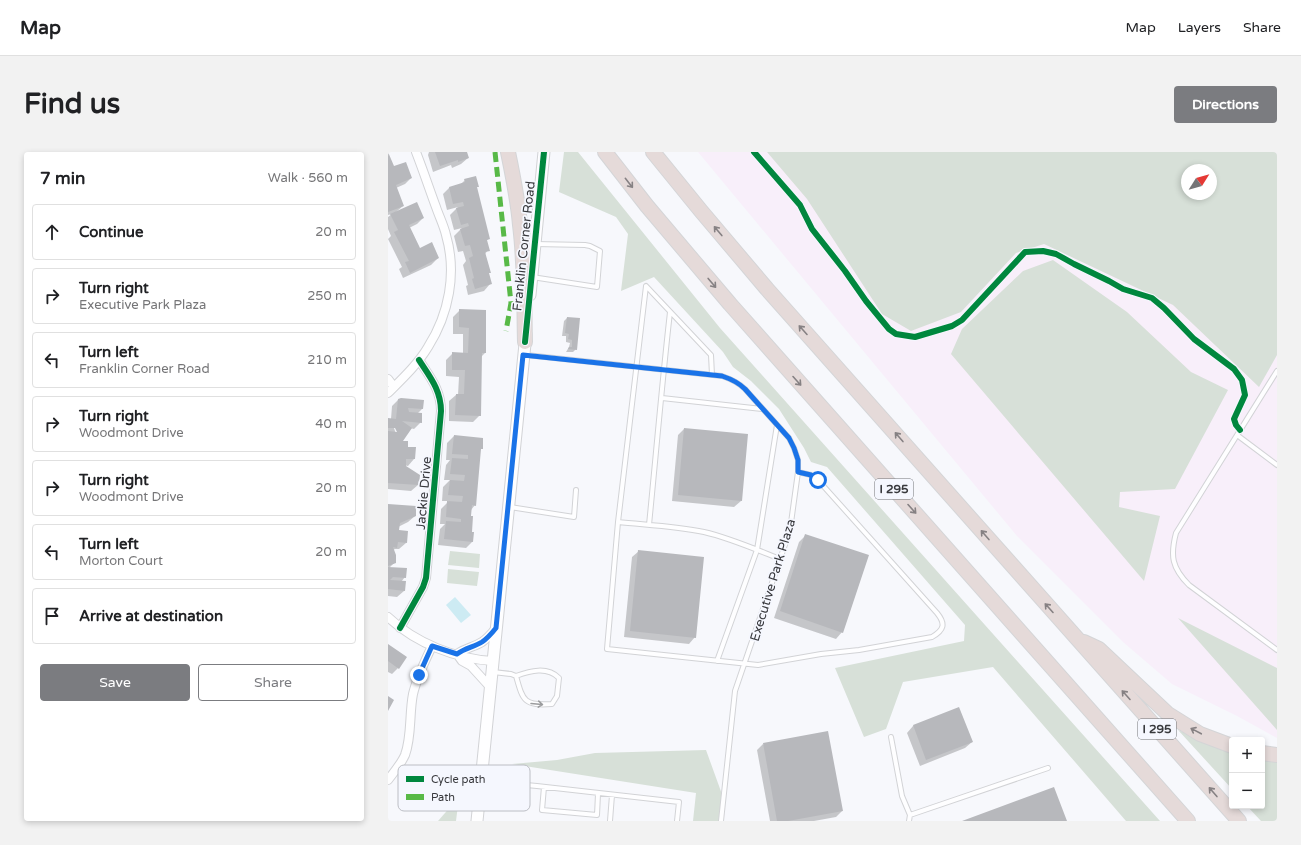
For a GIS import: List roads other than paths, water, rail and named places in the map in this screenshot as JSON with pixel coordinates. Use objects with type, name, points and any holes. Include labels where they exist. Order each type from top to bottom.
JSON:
[{"type":"highway","points":[[508,152],[516,194],[524,268],[524,348]]},
{"type":"highway","name":"I 295","points":[[605,152],[672,236],[730,304],[1188,821]]},
{"type":"highway","name":"I 295","points":[[653,152],[701,212],[767,289],[1239,821]]},
{"type":"highway","points":[[1075,637],[1099,649],[1168,714],[1200,734],[1229,745]]},
{"type":"highway","points":[[1265,753],[1277,754]]},
{"type":"main road","name":"Franklin Corner Road","points":[[483,765],[544,152]]},
{"type":"main road","name":"Franklin Corner Road","points":[[477,821],[478,811]]},
{"type":"street","points":[[388,393],[419,360],[434,338],[443,318],[450,287],[450,251],[446,235],[416,152]]},
{"type":"street","name":"Jackie Drive","points":[[400,628],[423,587],[426,578],[441,411],[440,394],[436,384],[419,360]]},
{"type":"street","points":[[388,379],[394,387]]},
{"type":"street","points":[[388,618],[414,637],[432,646],[493,666]]},
{"type":"street","points":[[457,654],[463,649],[482,642],[490,636],[496,628]]},
{"type":"street","points":[[400,765],[408,747],[413,695],[419,675],[432,646]]},
{"type":"street","points":[[457,654],[462,661],[475,669],[491,688]]},
{"type":"street","points":[[388,780],[398,768]]},
{"type":"lane","points":[[531,277],[597,287],[600,251],[585,245],[535,244]]},
{"type":"lane","points":[[712,375],[711,355],[646,286],[618,522],[607,649],[758,665],[821,654],[859,650],[932,637],[939,633],[943,626],[942,619],[937,613],[818,480],[811,475],[798,472]]},
{"type":"lane","points":[[649,525],[662,398],[663,370],[670,312]]},
{"type":"lane","name":"Executive Park Plaza","points":[[524,348],[636,367],[722,376],[737,382],[789,438],[794,448],[798,460],[798,472],[790,530],[735,691],[721,821]]},
{"type":"lane","points":[[1277,371],[1176,533],[1172,545],[1175,567],[1180,576],[1189,585],[1277,650]]},
{"type":"lane","points":[[662,398],[763,409]]},
{"type":"lane","points":[[718,661],[757,550],[777,425]]},
{"type":"lane","points":[[1237,435],[1277,465]]},
{"type":"lane","points":[[508,507],[574,517],[576,490]]},
{"type":"lane","points":[[618,522],[674,527],[705,532],[780,558]]},
{"type":"lane","points":[[493,666],[516,676],[530,670],[546,671],[556,675],[559,678],[557,696],[552,704],[537,705],[527,702],[516,676]]},
{"type":"lane","points":[[891,737],[902,796],[910,815],[908,821]]},
{"type":"lane","points":[[910,815],[1048,768]]},
{"type":"lane","points":[[530,786],[679,802],[677,821]]},
{"type":"lane","points":[[544,787],[542,810],[597,815],[598,794]]},
{"type":"lane","points":[[610,821],[612,795]]},
{"type":"water","points":[[455,597],[471,615],[461,623],[446,605]]}]
